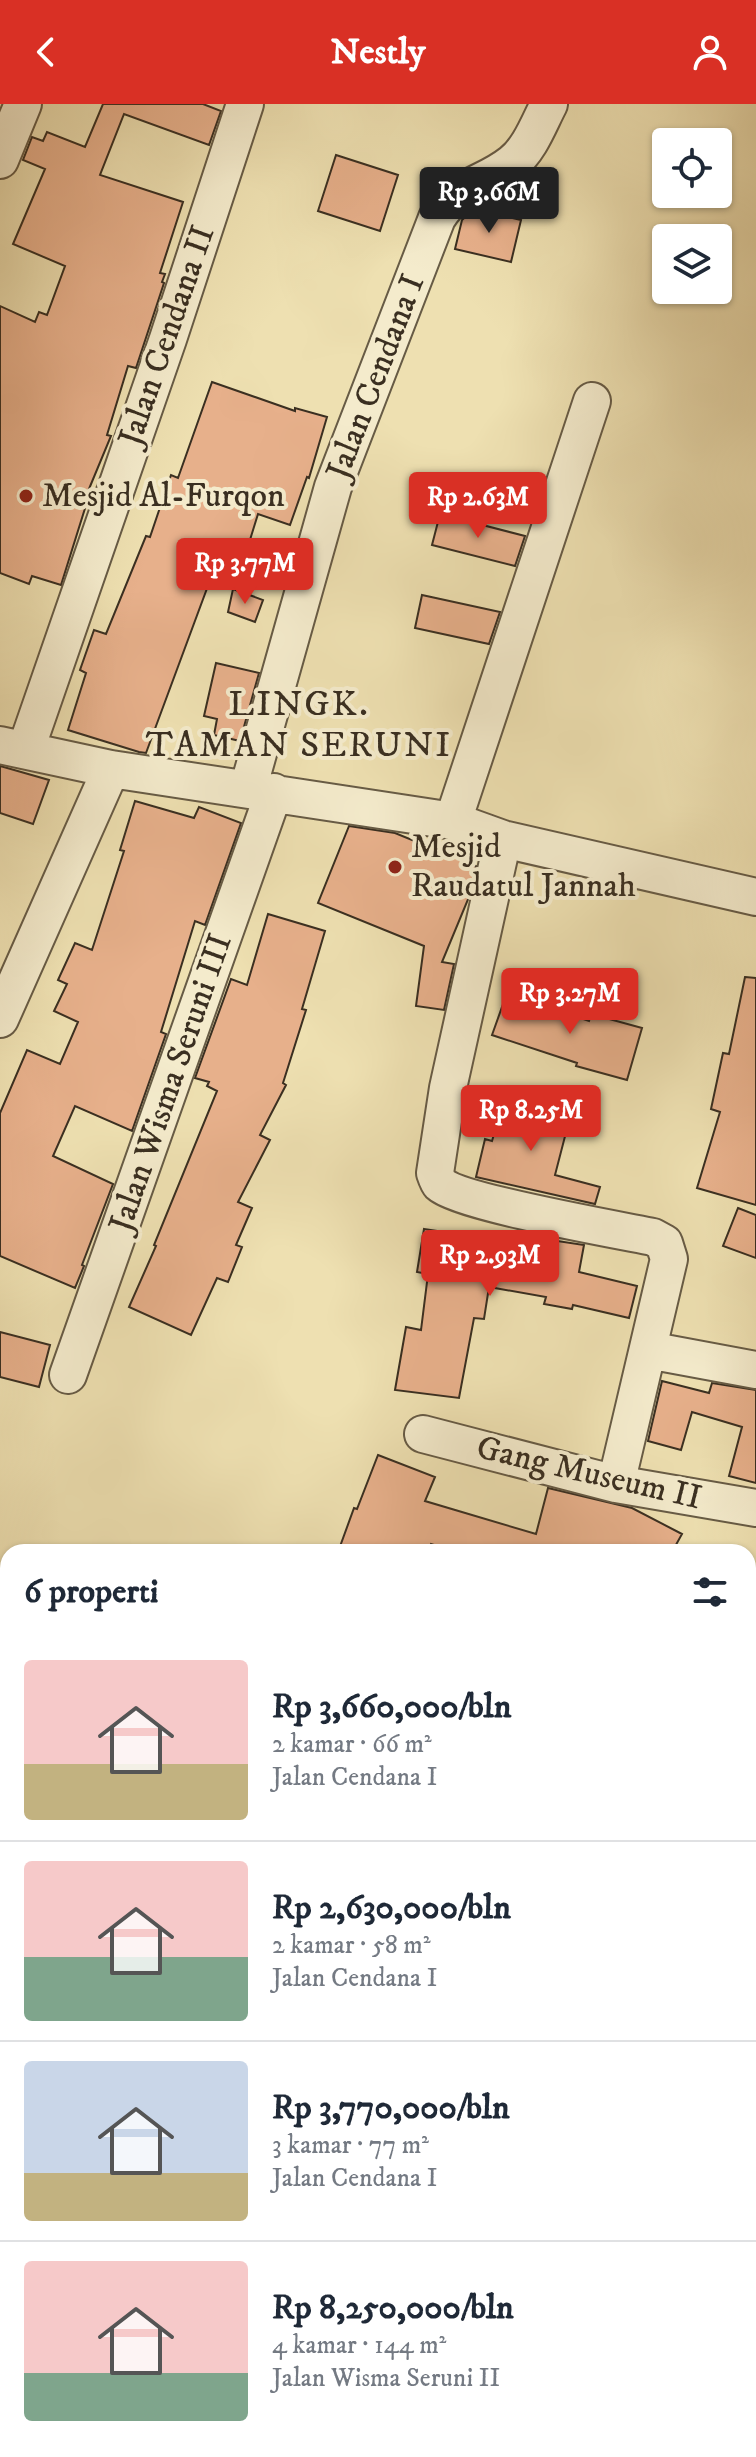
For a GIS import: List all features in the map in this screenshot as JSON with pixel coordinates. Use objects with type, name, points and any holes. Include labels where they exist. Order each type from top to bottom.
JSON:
[{"type":"street","points":[[0,160],[23,104]]},
{"type":"street","name":"Jalan Cendana II","points":[[13,747],[164,351],[245,104]]},
{"type":"street","name":"Jalan Cendana I","points":[[261,790],[333,487],[437,218],[448,201],[463,190],[514,162],[529,143],[549,104]]},
{"type":"street","points":[[453,821],[592,401]]},
{"type":"street","points":[[13,747],[111,769],[453,821],[503,839],[756,897]]},
{"type":"street","points":[[0,1019],[111,769]]},
{"type":"street","name":"Jalan Wisma Seruni III","points":[[68,1375],[261,790]]},
{"type":"street","points":[[503,839],[448,1088],[435,1173],[440,1184],[492,1203],[653,1237],[664,1243],[669,1259],[616,1484]]},
{"type":"street","points":[[648,1350],[756,1370]]},
{"type":"street","name":"Gang Museum II","points":[[423,1434],[616,1484],[756,1508]]},
{"type":"building","points":[[103,104],[203,104],[221,111],[209,145],[124,114],[100,175],[183,202],[160,273],[165,274],[164,283],[136,368],[128,366],[107,435],[111,436],[84,501],[87,502],[61,585],[32,576],[29,584],[0,573],[0,306],[35,322],[39,312],[47,315],[65,266],[13,244],[45,169],[23,160],[32,137],[43,141],[47,132],[85,147]]},
{"type":"building","points":[[336,155],[398,175],[380,231],[318,211]]},
{"type":"building","points":[[474,209],[521,220],[511,262],[455,249],[462,220]]},
{"type":"building","points":[[212,382],[295,411],[295,408],[327,417],[309,478],[290,525],[258,514],[237,582],[212,575],[146,753],[139,752],[68,730],[86,673],[80,670],[94,630],[106,634],[146,536],[150,537],[171,475],[178,478]]},
{"type":"building","points":[[440,514],[525,536],[515,566],[432,545]]},
{"type":"building","points":[[233,589],[263,600],[255,622],[228,612]]},
{"type":"building","points":[[422,595],[500,612],[489,644],[415,628]]},
{"type":"building","points":[[216,663],[259,673],[240,741],[214,735],[217,719],[204,716]]},
{"type":"building","points":[[0,766],[49,780],[33,824],[0,813]]},
{"type":"building","points":[[135,801],[194,818],[199,807],[241,823],[205,925],[195,921],[161,1032],[166,1034],[132,1131],[75,1106],[53,1156],[113,1184],[75,1288],[0,1256],[0,1113],[27,1050],[60,1064],[78,1022],[54,1011],[67,984],[58,980],[75,943],[92,950],[124,851],[120,850]]},
{"type":"building","points":[[349,826],[395,833],[476,866],[469,897],[442,962],[454,964],[444,1010],[416,1006],[424,946],[318,903]]},
{"type":"building","points":[[268,914],[325,931],[302,1009],[306,1010],[283,1083],[286,1085],[260,1135],[270,1140],[238,1202],[252,1208],[236,1245],[242,1247],[228,1282],[217,1278],[191,1335],[129,1307],[217,1091],[207,1086],[209,1082],[195,1078],[231,979],[247,985]]},
{"type":"building","points":[[745,977],[756,978],[756,1205],[697,1188],[720,1112],[711,1109],[723,1053],[729,1054]]},
{"type":"building","points":[[507,993],[589,1021],[591,1014],[642,1028],[627,1080],[576,1066],[577,1063],[492,1035]]},
{"type":"building","points":[[505,1097],[570,1117],[555,1175],[600,1187],[595,1204],[476,1177],[485,1139],[492,1141]]},
{"type":"building","points":[[738,1208],[756,1215],[756,1258],[723,1246]]},
{"type":"building","points":[[424,1229],[510,1242],[511,1234],[584,1245],[579,1272],[637,1286],[629,1318],[573,1305],[572,1309],[544,1304],[546,1297],[489,1287],[484,1319],[474,1318],[459,1398],[395,1390],[406,1327],[421,1330],[428,1274],[417,1272]]},
{"type":"building","points":[[0,1332],[50,1345],[39,1387],[0,1377]]},
{"type":"building","points":[[662,1381],[709,1393],[712,1383],[756,1390],[756,1483],[729,1476],[742,1427],[692,1412],[681,1450],[648,1441]]},
{"type":"building","points":[[378,1455],[435,1477],[425,1501],[536,1534],[548,1488],[632,1508],[682,1534],[676,1544],[341,1544],[354,1508],[357,1509]]},
{"type":"place","name":"Mesjid Al-Furqon","points":[[26,496]]},
{"type":"place","name":"Mesjid Raudatul Jannah","points":[[395,867]]},
{"type":"district","name":"LINGK. TAMAN SERUNI","points":[[299,724]]}]
